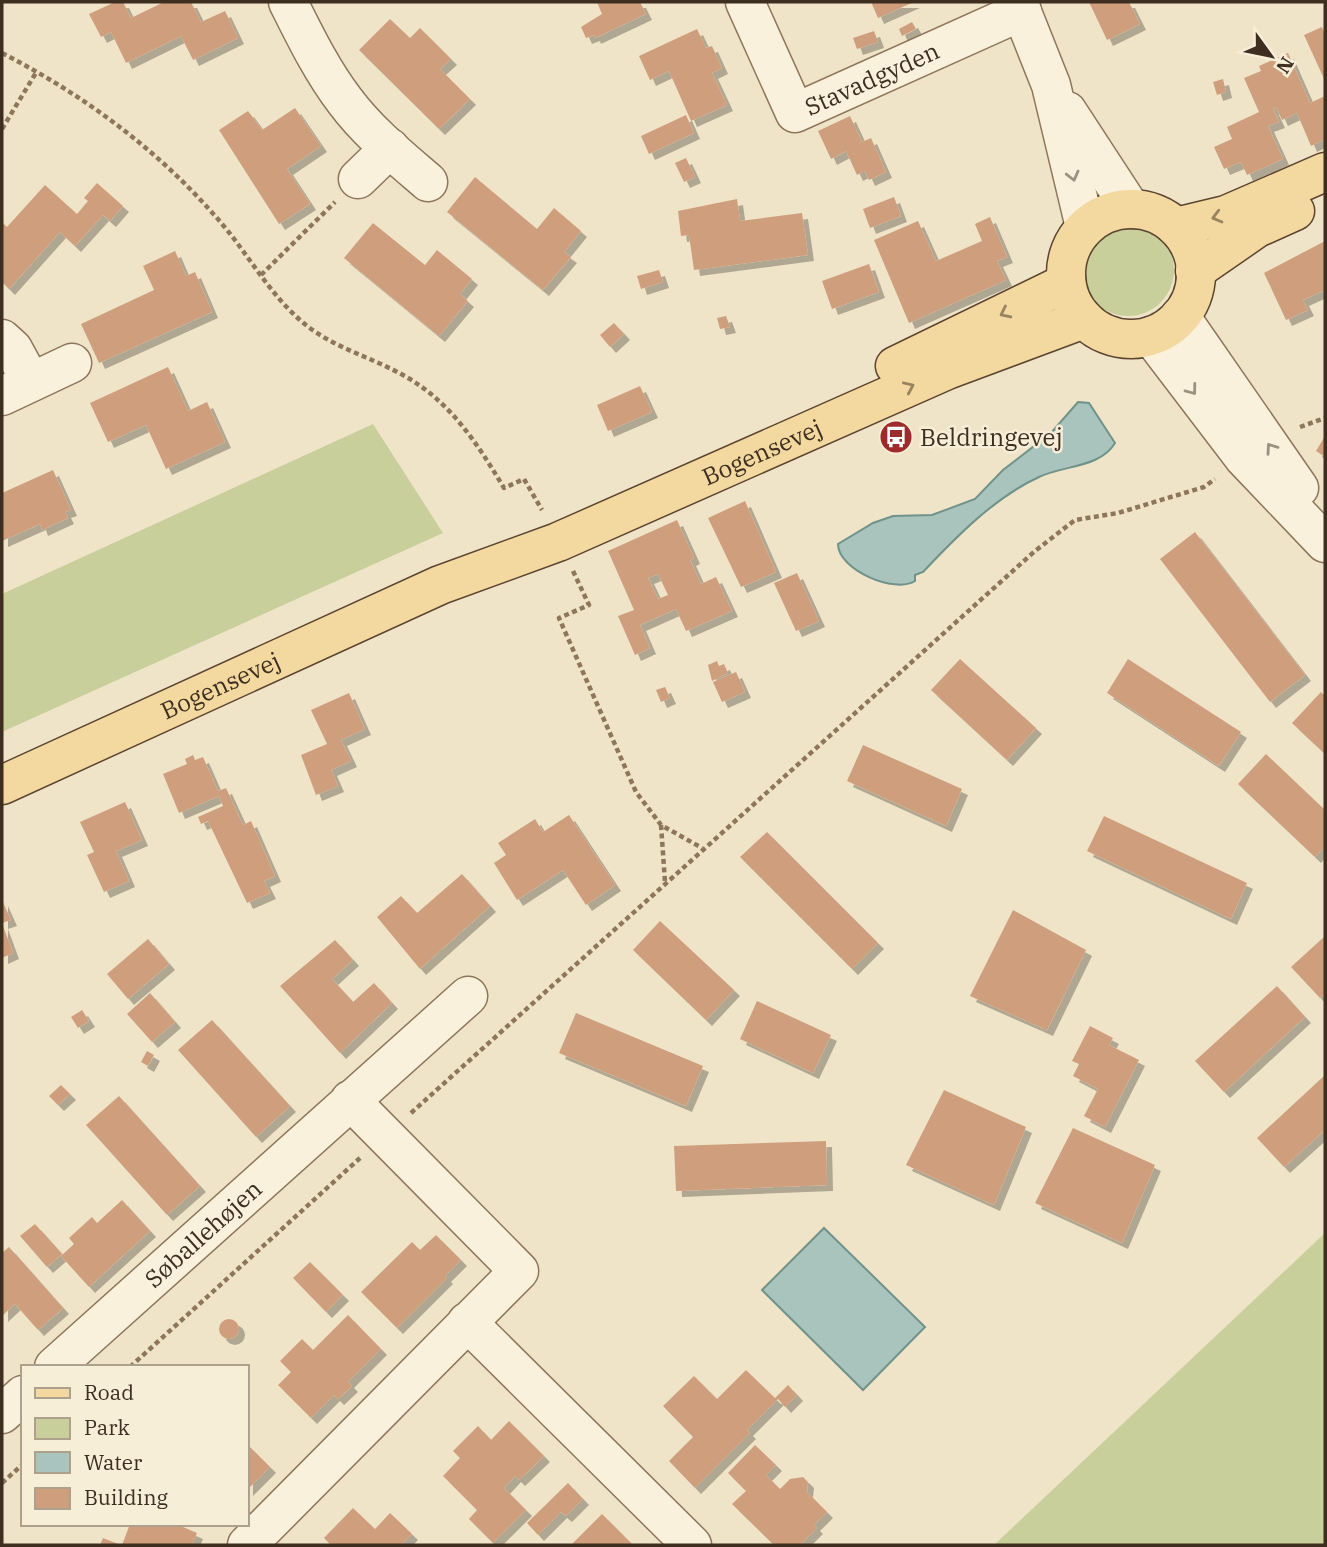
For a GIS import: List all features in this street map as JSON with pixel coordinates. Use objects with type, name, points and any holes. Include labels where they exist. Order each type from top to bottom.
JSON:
[{"type":"main road","points":[[1176,227],[1226,215],[1325,172]]},
{"type":"main road","points":[[1195,271],[1257,228],[1325,197]]},
{"type":"main road","points":[[1131,209],[1155,214],[1176,227],[1186,240],[1195,271],[1194,287],[1165,326],[1120,338],[1100,331],[1084,319],[1072,303],[1066,283],[1067,263],[1073,244],[1085,228],[1114,211],[1131,209]]},
{"type":"main road","name":"Bogensevej","points":[[440,585],[513,537],[547,520],[836,394],[1066,283]]},
{"type":"main road","name":"Bogensevej","points":[[2,785],[440,585],[558,542],[947,370],[1084,319]]},
{"type":"street","points":[[288,2],[309,43],[346,102],[390,148],[428,182]]},
{"type":"street","name":"Stavadgyden","points":[[745,2],[795,113],[1020,6],[1051,85],[1085,228]]},
{"type":"street","name":"Stavadgyden","points":[[1051,85],[1131,209]]},
{"type":"street","points":[[358,179],[390,148]]},
{"type":"street","points":[[1165,326],[1325,544]]},
{"type":"street","points":[[2,339],[13,349],[16,389],[72,363]]},
{"type":"street","points":[[1255,449],[1325,523]]},
{"type":"street","name":"Søballehøjen","points":[[56,1365],[468,996]]},
{"type":"street","points":[[247,1545],[519,1271],[350,1100]]},
{"type":"street","points":[[467,1322],[692,1545]]},
{"type":"street","points":[[2,1414],[21,1397]]},
{"type":"path","points":[[2,53],[37,71],[103,115],[159,159],[216,217],[300,320],[344,349],[402,374],[441,401],[473,436],[505,488],[524,479],[541,506]]},
{"type":"path","points":[[2,129],[37,71]]},
{"type":"path","points":[[261,275],[358,179]]},
{"type":"path","points":[[132,1365],[702,848],[1035,551],[1075,520],[1118,513],[1204,487],[1255,449],[1325,418]]},
{"type":"path","points":[[570,567],[589,605],[559,618],[636,792],[661,825],[702,848]]},
{"type":"path","points":[[661,825],[665,882]]},
{"type":"path","points":[[2,1483],[21,1466]]},
{"type":"green space","points":[[1128,224],[1146,227],[1161,237],[1171,252],[1174,270],[1171,288],[1161,303],[1146,313],[1128,316],[1110,313],[1095,303],[1085,288],[1082,270],[1085,252],[1095,237],[1110,227]]},
{"type":"green space","points":[[373,424],[443,533],[2,732],[2,594]]},
{"type":"green space","points":[[1325,1233],[1325,1545],[994,1545]]},
{"type":"water","points":[[1078,402],[1089,403],[1115,443],[1108,451],[1091,462],[1039,477],[1007,495],[963,532],[923,572],[915,575],[915,581],[906,584],[882,582],[857,571],[840,554],[838,544],[873,523],[893,516],[932,515],[975,499],[1003,470],[1051,433]]},
{"type":"water","points":[[824,1228],[925,1327],[863,1390],[762,1290]]},
{"type":"building","points":[[115,2],[123,2],[131,18],[164,2],[191,2],[201,22],[225,11],[238,38],[193,60],[181,36],[126,63],[111,32],[101,37],[89,14]]},
{"type":"building","points":[[597,2],[640,2],[646,14],[595,38],[594,35],[586,38],[581,27],[602,14]]},
{"type":"building","points":[[871,2],[914,2],[878,18]]},
{"type":"building","points":[[1089,2],[1129,2],[1140,24],[1107,40]]},
{"type":"building","points":[[390,19],[410,38],[420,28],[451,59],[440,69],[470,99],[439,129],[359,50]]},
{"type":"building","points":[[912,22],[916,29],[902,36],[899,29]]},
{"type":"building","points":[[1322,27],[1325,35],[1325,81],[1304,35]]},
{"type":"building","points":[[697,29],[706,48],[712,46],[722,68],[712,73],[727,105],[691,121],[669,71],[650,80],[639,56]]},
{"type":"building","points":[[874,31],[878,42],[857,49],[853,38]]},
{"type":"building","points":[[1288,53],[1310,103],[1325,96],[1325,139],[1311,146],[1297,113],[1282,120],[1276,107],[1273,109],[1279,122],[1268,126],[1283,159],[1247,175],[1241,162],[1224,169],[1214,147],[1232,139],[1227,127],[1259,112],[1244,78],[1261,71],[1259,66]]},
{"type":"building","points":[[1223,79],[1226,92],[1217,95],[1213,82]]},
{"type":"building","points":[[295,108],[321,146],[287,169],[310,204],[279,224],[219,130],[248,111],[262,130]]},
{"type":"building","points":[[686,115],[694,133],[649,154],[641,136]]},
{"type":"building","points":[[850,116],[862,142],[871,138],[886,172],[869,180],[865,171],[857,175],[846,151],[831,159],[818,131]]},
{"type":"building","points":[[686,158],[695,177],[684,182],[675,163]]},
{"type":"building","points":[[475,177],[537,229],[554,208],[581,231],[564,252],[571,257],[543,290],[447,212]]},
{"type":"building","points":[[97,183],[123,206],[110,221],[103,215],[75,246],[60,232],[9,289],[2,282],[2,222],[7,227],[45,185],[77,214],[88,201],[84,198]]},
{"type":"building","points":[[894,197],[901,216],[870,228],[863,209]]},
{"type":"building","points":[[737,199],[740,221],[802,213],[808,255],[694,270],[689,235],[681,236],[678,211]]},
{"type":"building","points":[[990,217],[1007,257],[997,261],[1006,280],[909,323],[874,240],[918,221],[936,261],[982,241],[975,224]]},
{"type":"building","points":[[373,223],[425,265],[437,250],[472,279],[460,294],[468,301],[439,336],[344,258]]},
{"type":"building","points":[[1325,241],[1325,290],[1303,300],[1308,310],[1286,320],[1264,273]]},
{"type":"building","points":[[175,251],[186,276],[195,272],[212,312],[99,363],[81,324],[154,290],[143,266]]},
{"type":"building","points":[[869,264],[879,292],[832,309],[822,281]]},
{"type":"building","points":[[659,270],[663,282],[641,289],[637,276]]},
{"type":"building","points":[[726,316],[730,327],[720,329],[717,318]]},
{"type":"building","points":[[614,323],[624,334],[610,347],[600,335]]},
{"type":"building","points":[[168,367],[188,411],[207,402],[225,442],[166,469],[146,425],[108,442],[90,403]]},
{"type":"building","points":[[640,386],[652,412],[608,431],[597,405]]},
{"type":"building","points":[[1325,436],[1325,457],[1316,451]]},
{"type":"building","points":[[53,470],[71,510],[65,512],[68,518],[42,530],[40,524],[2,541],[2,493]]},
{"type":"building","points":[[745,501],[776,572],[741,587],[708,518]]},
{"type":"building","points":[[677,520],[694,558],[690,560],[701,584],[716,577],[732,611],[686,631],[676,609],[640,625],[650,648],[635,655],[618,616],[634,610],[608,551]],"holes":[[[658,574],[668,595],[658,599],[648,578]]]},
{"type":"building","points":[[1195,532],[1305,675],[1270,702],[1160,559]]},
{"type":"building","points":[[797,573],[819,621],[796,631],[774,583]]},
{"type":"building","points":[[960,659],[1036,728],[1007,760],[931,690]]},
{"type":"building","points":[[1128,659],[1241,732],[1219,766],[1107,693]]},
{"type":"building","points":[[717,661],[719,666],[724,664],[728,673],[712,681],[708,665]]},
{"type":"building","points":[[736,672],[745,692],[722,702],[713,682]]},
{"type":"building","points":[[665,687],[670,698],[661,702],[656,690]]},
{"type":"building","points":[[1321,692],[1325,696],[1325,754],[1292,723]]},
{"type":"building","points":[[349,693],[365,729],[341,740],[351,761],[331,770],[338,786],[316,795],[301,755],[327,744],[311,710]]},
{"type":"building","points":[[863,745],[962,789],[946,826],[847,781]]},
{"type":"building","points":[[1266,754],[1325,810],[1325,847],[1315,857],[1238,784]]},
{"type":"building","points":[[193,755],[195,760],[203,757],[218,791],[226,788],[243,825],[251,821],[275,876],[264,881],[270,893],[247,903],[208,821],[201,824],[198,817],[223,806],[219,796],[179,813],[163,774],[187,764],[185,759]]},
{"type":"building","points":[[125,802],[142,840],[116,851],[129,881],[104,892],[87,855],[94,852],[80,822]]},
{"type":"building","points":[[569,815],[615,885],[586,905],[563,870],[517,900],[494,863],[506,855],[498,843],[535,819],[543,832]]},
{"type":"building","points":[[1104,816],[1247,883],[1231,919],[1087,851]]},
{"type":"building","points":[[767,832],[878,943],[852,969],[740,857]]},
{"type":"building","points":[[462,874],[490,906],[420,969],[377,917],[401,896],[417,913]]},
{"type":"building","points":[[2,900],[11,920],[2,923]]},
{"type":"building","points":[[1013,910],[1086,950],[1047,1030],[970,996]]},
{"type":"building","points":[[660,921],[734,990],[706,1020],[633,950]]},
{"type":"building","points":[[2,923],[13,953],[2,958]]},
{"type":"building","points":[[1325,936],[1325,994],[1320,998],[1291,967]]},
{"type":"building","points":[[148,939],[169,964],[128,999],[107,974]]},
{"type":"building","points":[[335,940],[353,960],[332,979],[353,1002],[374,983],[392,1003],[340,1053],[280,986]]},
{"type":"building","points":[[1277,986],[1305,1017],[1224,1092],[1195,1061]]},
{"type":"building","points":[[150,993],[175,1022],[152,1042],[127,1014]]},
{"type":"building","points":[[757,1001],[831,1035],[813,1073],[740,1039]]},
{"type":"building","points":[[82,1010],[89,1021],[78,1028],[71,1017]]},
{"type":"building","points":[[576,1013],[703,1066],[686,1106],[559,1053]]},
{"type":"building","points":[[212,1020],[290,1106],[256,1137],[178,1050]]},
{"type":"building","points":[[1090,1026],[1113,1038],[1109,1045],[1139,1060],[1105,1127],[1084,1116],[1098,1089],[1073,1076],[1079,1064],[1072,1061]]},
{"type":"building","points":[[147,1051],[154,1055],[148,1066],[141,1062]]},
{"type":"building","points":[[1325,1075],[1325,1130],[1284,1167],[1257,1138]]},
{"type":"building","points":[[61,1085],[70,1094],[58,1105],[49,1096]]},
{"type":"building","points":[[944,1090],[1026,1127],[994,1205],[906,1165]]},
{"type":"building","points":[[119,1096],[200,1186],[167,1215],[86,1125]]},
{"type":"building","points":[[1073,1128],[1155,1165],[1122,1243],[1035,1203]]},
{"type":"building","points":[[826,1141],[827,1185],[676,1191],[674,1146]]},
{"type":"building","points":[[122,1200],[150,1231],[89,1287],[61,1256],[74,1244],[69,1238],[92,1217],[97,1223]]},
{"type":"building","points":[[35,1224],[62,1254],[47,1267],[20,1236]]},
{"type":"building","points":[[436,1235],[461,1260],[445,1276],[447,1278],[397,1328],[361,1292],[412,1242],[420,1250]]},
{"type":"building","points":[[9,1247],[63,1308],[38,1330],[15,1304],[2,1316],[2,1253]]},
{"type":"building","points":[[310,1262],[343,1295],[326,1312],[293,1278]]},
{"type":"building","points":[[348,1315],[381,1349],[348,1382],[352,1386],[338,1399],[334,1395],[311,1418],[278,1385],[291,1372],[280,1361],[302,1339],[313,1350]]},
{"type":"building","points":[[229,1319],[236,1322],[239,1329],[236,1336],[229,1339],[222,1336],[219,1329],[222,1322]]},
{"type":"building","points":[[746,1370],[775,1398],[788,1385],[797,1395],[785,1407],[778,1399],[747,1430],[750,1433],[695,1488],[669,1461],[693,1437],[663,1406],[694,1376],[717,1399]]},
{"type":"building","points":[[509,1421],[544,1456],[519,1480],[515,1476],[504,1488],[526,1510],[493,1543],[469,1519],[477,1510],[443,1476],[460,1458],[453,1451],[478,1426],[491,1440]]},
{"type":"building","points":[[248,1445],[270,1467],[248,1489]]},
{"type":"building","points":[[755,1445],[776,1465],[766,1475],[780,1489],[790,1479],[803,1477],[808,1482],[807,1492],[827,1512],[814,1525],[817,1528],[800,1545],[774,1545],[732,1504],[746,1491],[728,1473]]},
{"type":"building","points":[[568,1483],[583,1499],[566,1516],[561,1512],[538,1535],[527,1523]]},
{"type":"building","points":[[353,1508],[375,1529],[390,1513],[412,1534],[401,1545],[331,1545],[324,1538]]},
{"type":"building","points":[[602,1514],[633,1545],[571,1545]]},
{"type":"building","points":[[129,1526],[181,1526],[197,1533],[192,1545],[122,1545]]},
{"type":"building","points":[[103,1538],[121,1545],[100,1545]]},
{"type":"place","name":"Beldringevej","points":[[896,437]]}]
